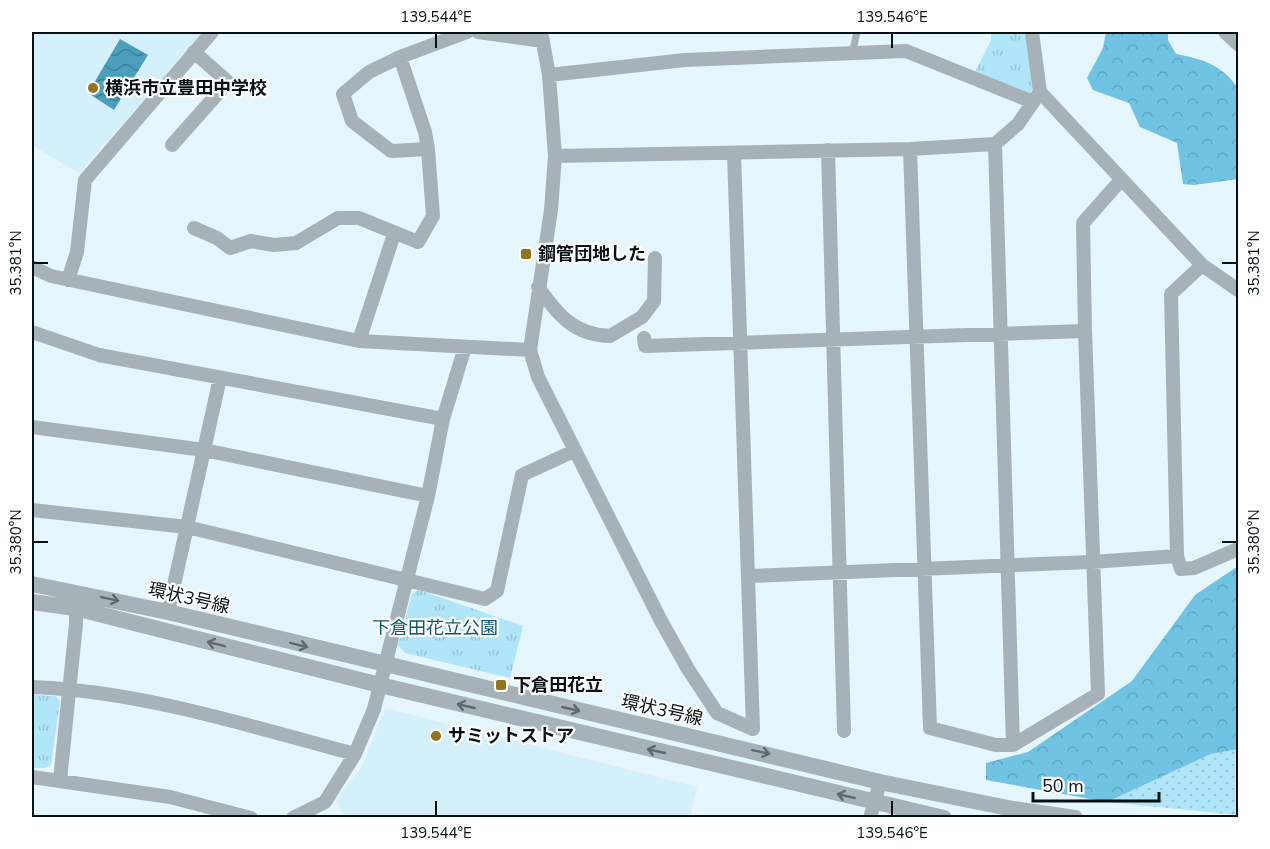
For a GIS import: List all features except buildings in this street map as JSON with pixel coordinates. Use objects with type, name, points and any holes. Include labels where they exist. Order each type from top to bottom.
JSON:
[{"type":"street","points":[[68,280],[77,252],[85,180],[212,32]]},
{"type":"street","points":[[428,149],[391,151],[352,121],[343,94],[369,72],[399,57],[467,32]]},
{"type":"street","points":[[478,32],[542,36],[549,75],[555,156],[551,210],[530,350],[537,377],[688,669],[717,713],[753,729],[734,153]]},
{"type":"street","points":[[555,156],[910,149],[995,144],[1018,124],[1037,97],[1032,32]]},
{"type":"street","points":[[1226,32],[1239,44]]},
{"type":"street","points":[[549,75],[685,60],[906,51],[1037,97],[1202,265],[1239,290]]},
{"type":"street","points":[[172,145],[228,82],[194,52]]},
{"type":"street","points":[[194,228],[217,238],[230,248],[251,241],[274,245],[296,243],[338,218],[359,218],[418,242],[433,216],[428,149],[425,132],[399,57]]},
{"type":"street","points":[[995,144],[1013,745]]},
{"type":"street","points":[[910,149],[930,728],[996,745],[1013,745],[1098,694],[1083,223],[1121,180]]},
{"type":"street","points":[[828,150],[844,731]]},
{"type":"street","points":[[359,341],[394,234]]},
{"type":"street","points":[[538,288],[560,317],[581,332],[610,336],[642,317],[654,301],[655,258]]},
{"type":"street","points":[[1202,265],[1171,294],[1177,556],[1181,569],[1194,568],[1239,549]]},
{"type":"street","points":[[32,267],[51,276],[68,280],[359,341],[530,350]]},
{"type":"street","points":[[644,338],[645,346],[833,337],[1085,331]]},
{"type":"street","points":[[32,332],[99,355],[443,419]]},
{"type":"street","points":[[293,818],[325,802],[355,754],[374,709],[428,496],[443,419],[465,347]]},
{"type":"street","points":[[168,612],[220,378]]},
{"type":"street","points":[[32,428],[204,450],[428,496]]},
{"type":"street","points":[[32,510],[187,527],[485,599],[497,591],[522,475],[574,451]]},
{"type":"street","points":[[749,576],[1008,566],[1177,556]]},
{"type":"street","name":"環状3号線","points":[[32,584],[76,600],[380,686],[871,810],[944,818]]},
{"type":"street","points":[[60,780],[76,624],[76,600]]},
{"type":"street","name":"環状3号線","points":[[32,602],[76,600],[168,612],[880,782],[1013,809],[1075,818]]},
{"type":"street","points":[[32,687],[69,688],[177,707],[355,754]]},
{"type":"street","points":[[32,777],[170,797],[251,818]]},
{"type":"street","points":[[871,810],[880,782]]},
{"type":"lane","points":[[852,54],[857,32]]},
{"type":"shaded area","name":"横浜市立豊田中学校","points":[[32,32],[204,32],[79,173],[32,145]]},
{"type":"shaded area","name":"サミットストア","points":[[385,708],[697,787],[690,817],[343,817],[336,799],[363,765]]},
{"type":"green space","points":[[991,32],[1027,32],[1036,82],[1029,95],[974,74],[991,40]]},
{"type":"green space","points":[[1106,32],[1168,32],[1168,40],[1176,54],[1211,64],[1232,80],[1238,88],[1238,179],[1194,185],[1183,184],[1177,143],[1140,127],[1129,103],[1093,90],[1087,78],[1103,48]]},
{"type":"green space","points":[[1238,566],[1238,749],[1211,754],[1107,802],[986,780],[986,763],[1028,752],[1132,681],[1195,595]]},
{"type":"green space","name":"下倉田花立公園","points":[[419,590],[523,626],[510,678],[405,653],[398,645],[412,594]]},
{"type":"green space","points":[[32,695],[56,696],[60,701],[51,765],[45,768],[32,768]]},
{"type":"green space","points":[[1238,749],[1238,815],[1107,802],[1211,754]]},
{"type":"water","points":[[120,39],[148,55],[114,110],[88,93]]},
{"type":"place","name":"横浜市立豊田中学校","points":[[93,88]]},
{"type":"place","name":"鋼管団地した","points":[[526,254]]},
{"type":"place","name":"下倉田花立","points":[[501,685]]},
{"type":"place","name":"サミットストア","points":[[436,736]]}]
